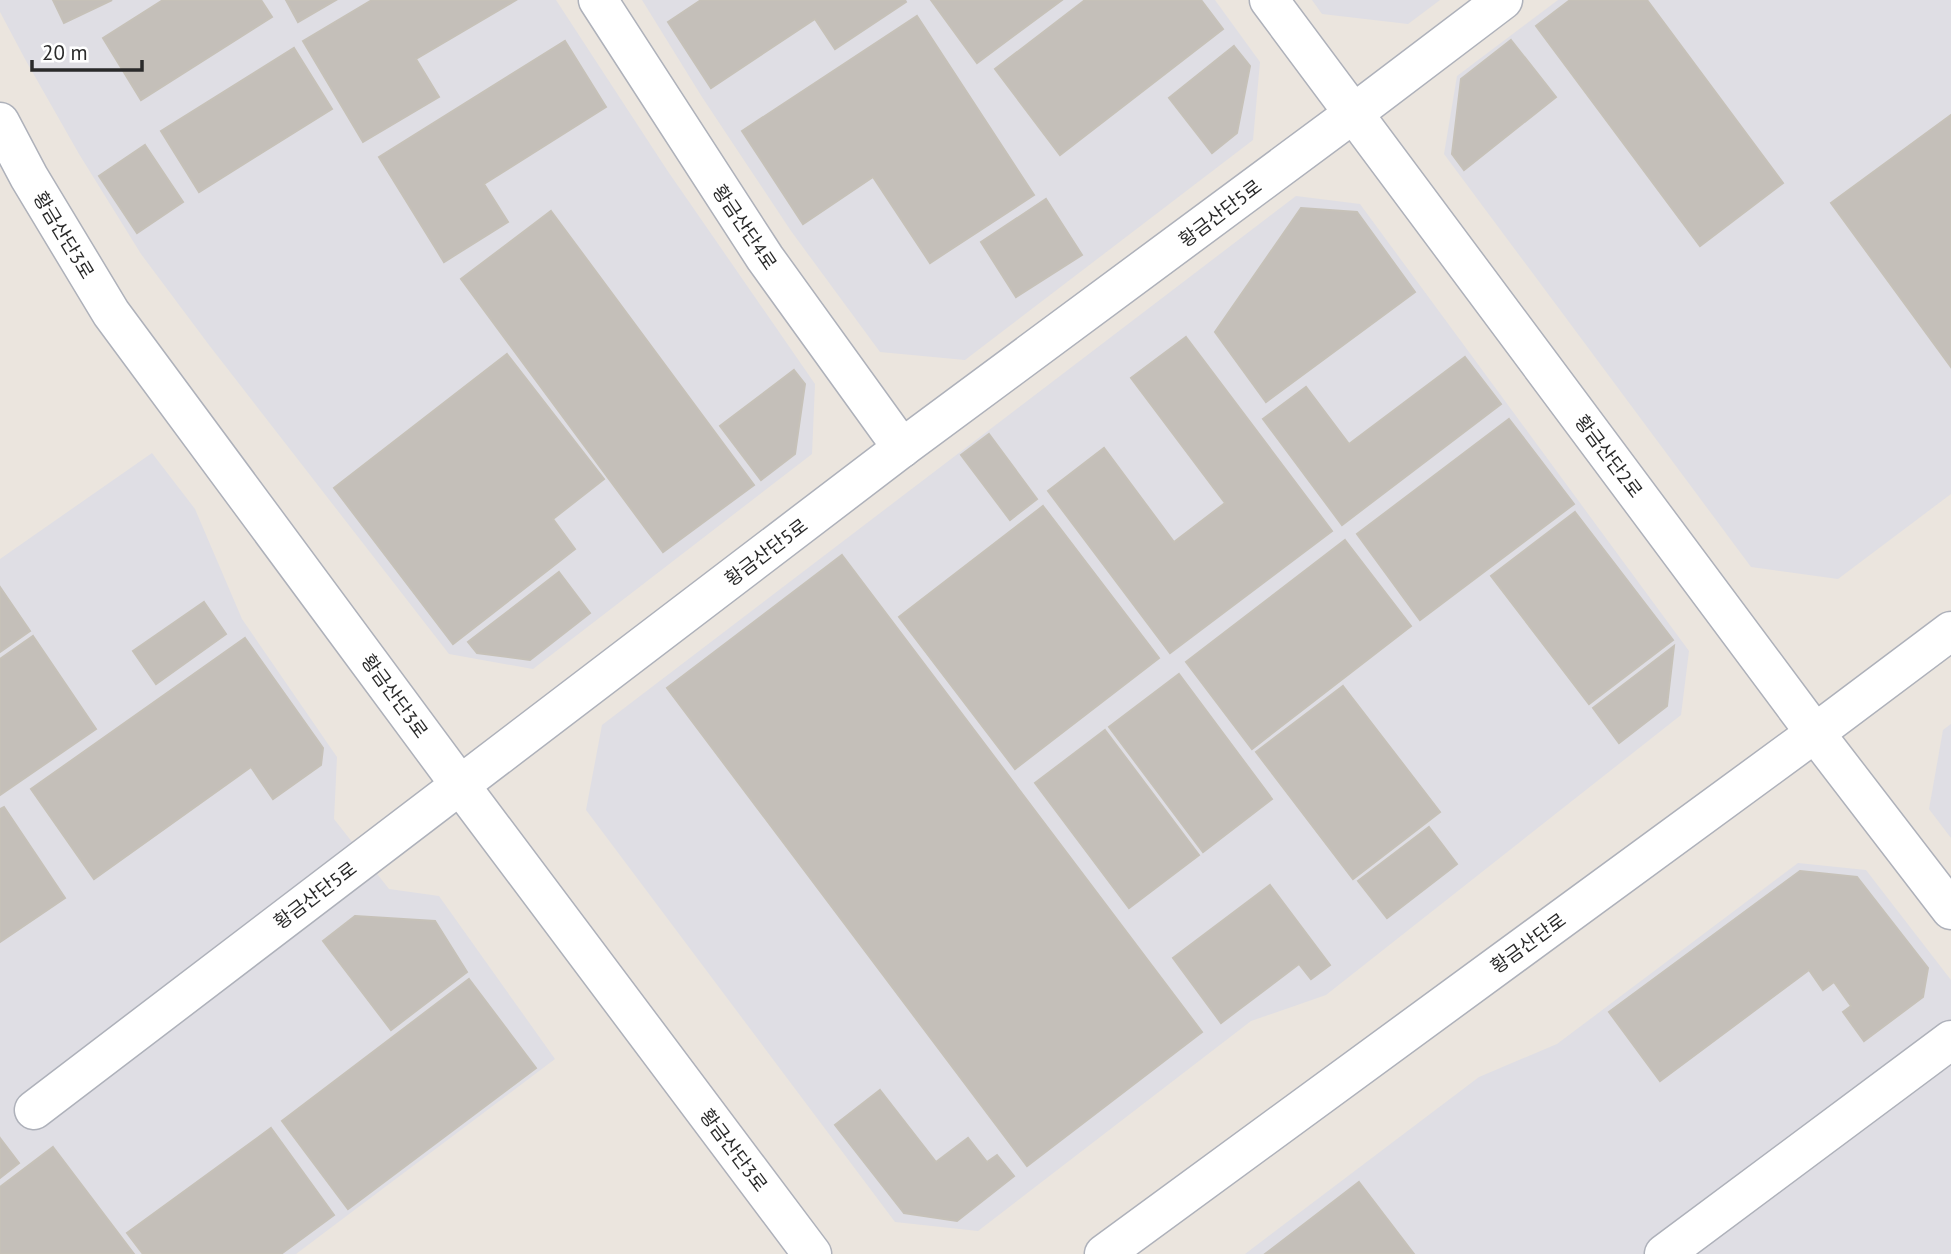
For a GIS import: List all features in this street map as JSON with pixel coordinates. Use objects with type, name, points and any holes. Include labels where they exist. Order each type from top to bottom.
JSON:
[{"type":"street","name":"황금산단4로","points":[[598,0],[765,258],[902,448]]},
{"type":"street","name":"황금산단2로","points":[[1269,0],[1815,733],[1951,910]]},
{"type":"street","name":"황금산단5로","points":[[34,1110],[902,448],[1503,0]]},
{"type":"street","name":"황금산단3로","points":[[0,122],[29,177],[111,313],[812,1254]]},
{"type":"street","name":"황금산단로","points":[[1104,1254],[1951,631]]},
{"type":"street","points":[[1664,1254],[1951,1040]]},
{"type":"shaded area","points":[[0,0],[556,0],[667,170],[815,384],[812,454],[533,669],[449,654],[141,254],[79,154],[25,59],[0,12]]},
{"type":"shaded area","points":[[642,0],[1215,0],[1260,62],[1253,140],[965,360],[880,352],[791,231],[702,97]]},
{"type":"shaded area","points":[[1312,0],[1440,0],[1408,24],[1322,14]]},
{"type":"shaded area","points":[[1558,0],[1951,0],[1951,494],[1838,579],[1751,567],[1444,154],[1457,76]]},
{"type":"shaded area","points":[[1296,196],[1360,204],[1689,651],[1681,715],[1326,995],[1251,1021],[978,1231],[895,1222],[586,810],[602,725]]},
{"type":"shaded area","points":[[152,453],[195,509],[242,619],[337,757],[334,819],[389,889],[439,896],[555,1059],[296,1254],[0,1254],[0,559]]},
{"type":"shaded area","points":[[1951,724],[1951,838],[1929,809],[1943,730]]},
{"type":"shaded area","points":[[1798,863],[1866,870],[1951,980],[1951,1254],[1245,1254],[1479,1077],[1557,1044]]},
{"type":"building","points":[[53,0],[112,0],[64,23]]},
{"type":"building","points":[[163,0],[261,0],[272,17],[141,100],[103,38]]},
{"type":"building","points":[[286,0],[336,0],[298,22]]},
{"type":"building","points":[[372,0],[516,0],[416,59],[439,97],[363,142],[303,41]]},
{"type":"building","points":[[701,0],[906,2],[835,49],[815,19],[711,88],[668,22]]},
{"type":"building","points":[[931,0],[1062,0],[977,63]]},
{"type":"building","points":[[1085,0],[1201,0],[1223,29],[1060,155],[995,69]]},
{"type":"building","points":[[1570,0],[1647,0],[1783,183],[1700,246],[1536,26]]},
{"type":"building","points":[[917,16],[1034,195],[930,263],[873,177],[803,224],[742,131]]},
{"type":"building","points":[[1511,40],[1556,97],[1464,170],[1452,154],[1461,79]]},
{"type":"building","points":[[565,41],[606,107],[484,184],[508,222],[444,262],[379,157]]},
{"type":"building","points":[[1234,46],[1250,66],[1237,133],[1212,153],[1169,98]]},
{"type":"building","points":[[294,48],[332,109],[199,192],[161,131]]},
{"type":"building","points":[[1951,115],[1951,367],[1831,203]]},
{"type":"building","points":[[145,145],[183,202],[137,233],[99,176]]},
{"type":"building","points":[[1046,199],[1082,255],[1016,297],[981,242]]},
{"type":"building","points":[[1301,208],[1357,212],[1415,292],[1266,402],[1215,332]]},
{"type":"building","points":[[551,211],[754,485],[663,552],[461,279]]},
{"type":"building","points":[[1186,337],[1332,531],[1170,653],[1048,491],[1104,448],[1174,542],[1225,503],[1131,378]]},
{"type":"building","points":[[507,354],[604,479],[553,519],[575,549],[453,644],[334,488]]},
{"type":"building","points":[[1465,357],[1501,404],[1342,525],[1263,419],[1306,387],[1349,444]]},
{"type":"building","points":[[794,370],[805,384],[795,454],[761,480],[720,426]]},
{"type":"building","points":[[1509,419],[1574,504],[1420,620],[1357,534]]},
{"type":"building","points":[[989,434],[1037,499],[1010,520],[961,455]]},
{"type":"building","points":[[1043,506],[1159,658],[1015,769],[899,617]]},
{"type":"building","points":[[1575,512],[1673,640],[1589,704],[1491,576]]},
{"type":"building","points":[[1345,540],[1411,626],[1252,749],[1186,662]]},
{"type":"building","points":[[842,555],[1202,1032],[1027,1166],[667,688]]},
{"type":"building","points":[[559,572],[590,613],[530,660],[477,653],[468,642]]},
{"type":"building","points":[[0,587],[30,631],[0,652]]},
{"type":"building","points":[[204,602],[226,634],[156,684],[133,651]]},
{"type":"building","points":[[33,636],[96,729],[0,795],[0,659]]},
{"type":"building","points":[[245,638],[323,748],[321,765],[273,799],[251,767],[94,879],[31,789]]},
{"type":"building","points":[[1674,646],[1667,706],[1619,743],[1593,708]]},
{"type":"building","points":[[1179,674],[1272,799],[1203,852],[1109,727]]},
{"type":"building","points":[[1343,686],[1440,812],[1353,879],[1256,752]]},
{"type":"building","points":[[1105,730],[1199,855],[1129,908],[1035,783]]},
{"type":"building","points":[[4,807],[65,898],[0,942],[0,809]]},
{"type":"building","points":[[1429,827],[1457,864],[1387,918],[1358,881]]},
{"type":"building","points":[[1800,871],[1857,877],[1928,968],[1923,997],[1864,1041],[1843,1012],[1851,1006],[1834,982],[1823,990],[1809,970],[1660,1081],[1609,1012]]},
{"type":"building","points":[[1270,885],[1330,965],[1311,979],[1299,964],[1221,1023],[1173,958]]},
{"type":"building","points":[[355,916],[435,921],[467,972],[391,1030],[323,941]]},
{"type":"building","points":[[469,979],[536,1068],[348,1209],[282,1121]]},
{"type":"building","points":[[880,1090],[936,1162],[968,1138],[987,1162],[997,1155],[1014,1176],[957,1221],[904,1213],[835,1125]]},
{"type":"building","points":[[271,1128],[334,1215],[281,1254],[143,1254],[127,1233]]},
{"type":"building","points":[[0,1138],[19,1163],[0,1178]]},
{"type":"building","points":[[53,1147],[134,1254],[0,1254],[0,1187]]},
{"type":"building","points":[[1359,1182],[1414,1254],[1265,1254]]}]
